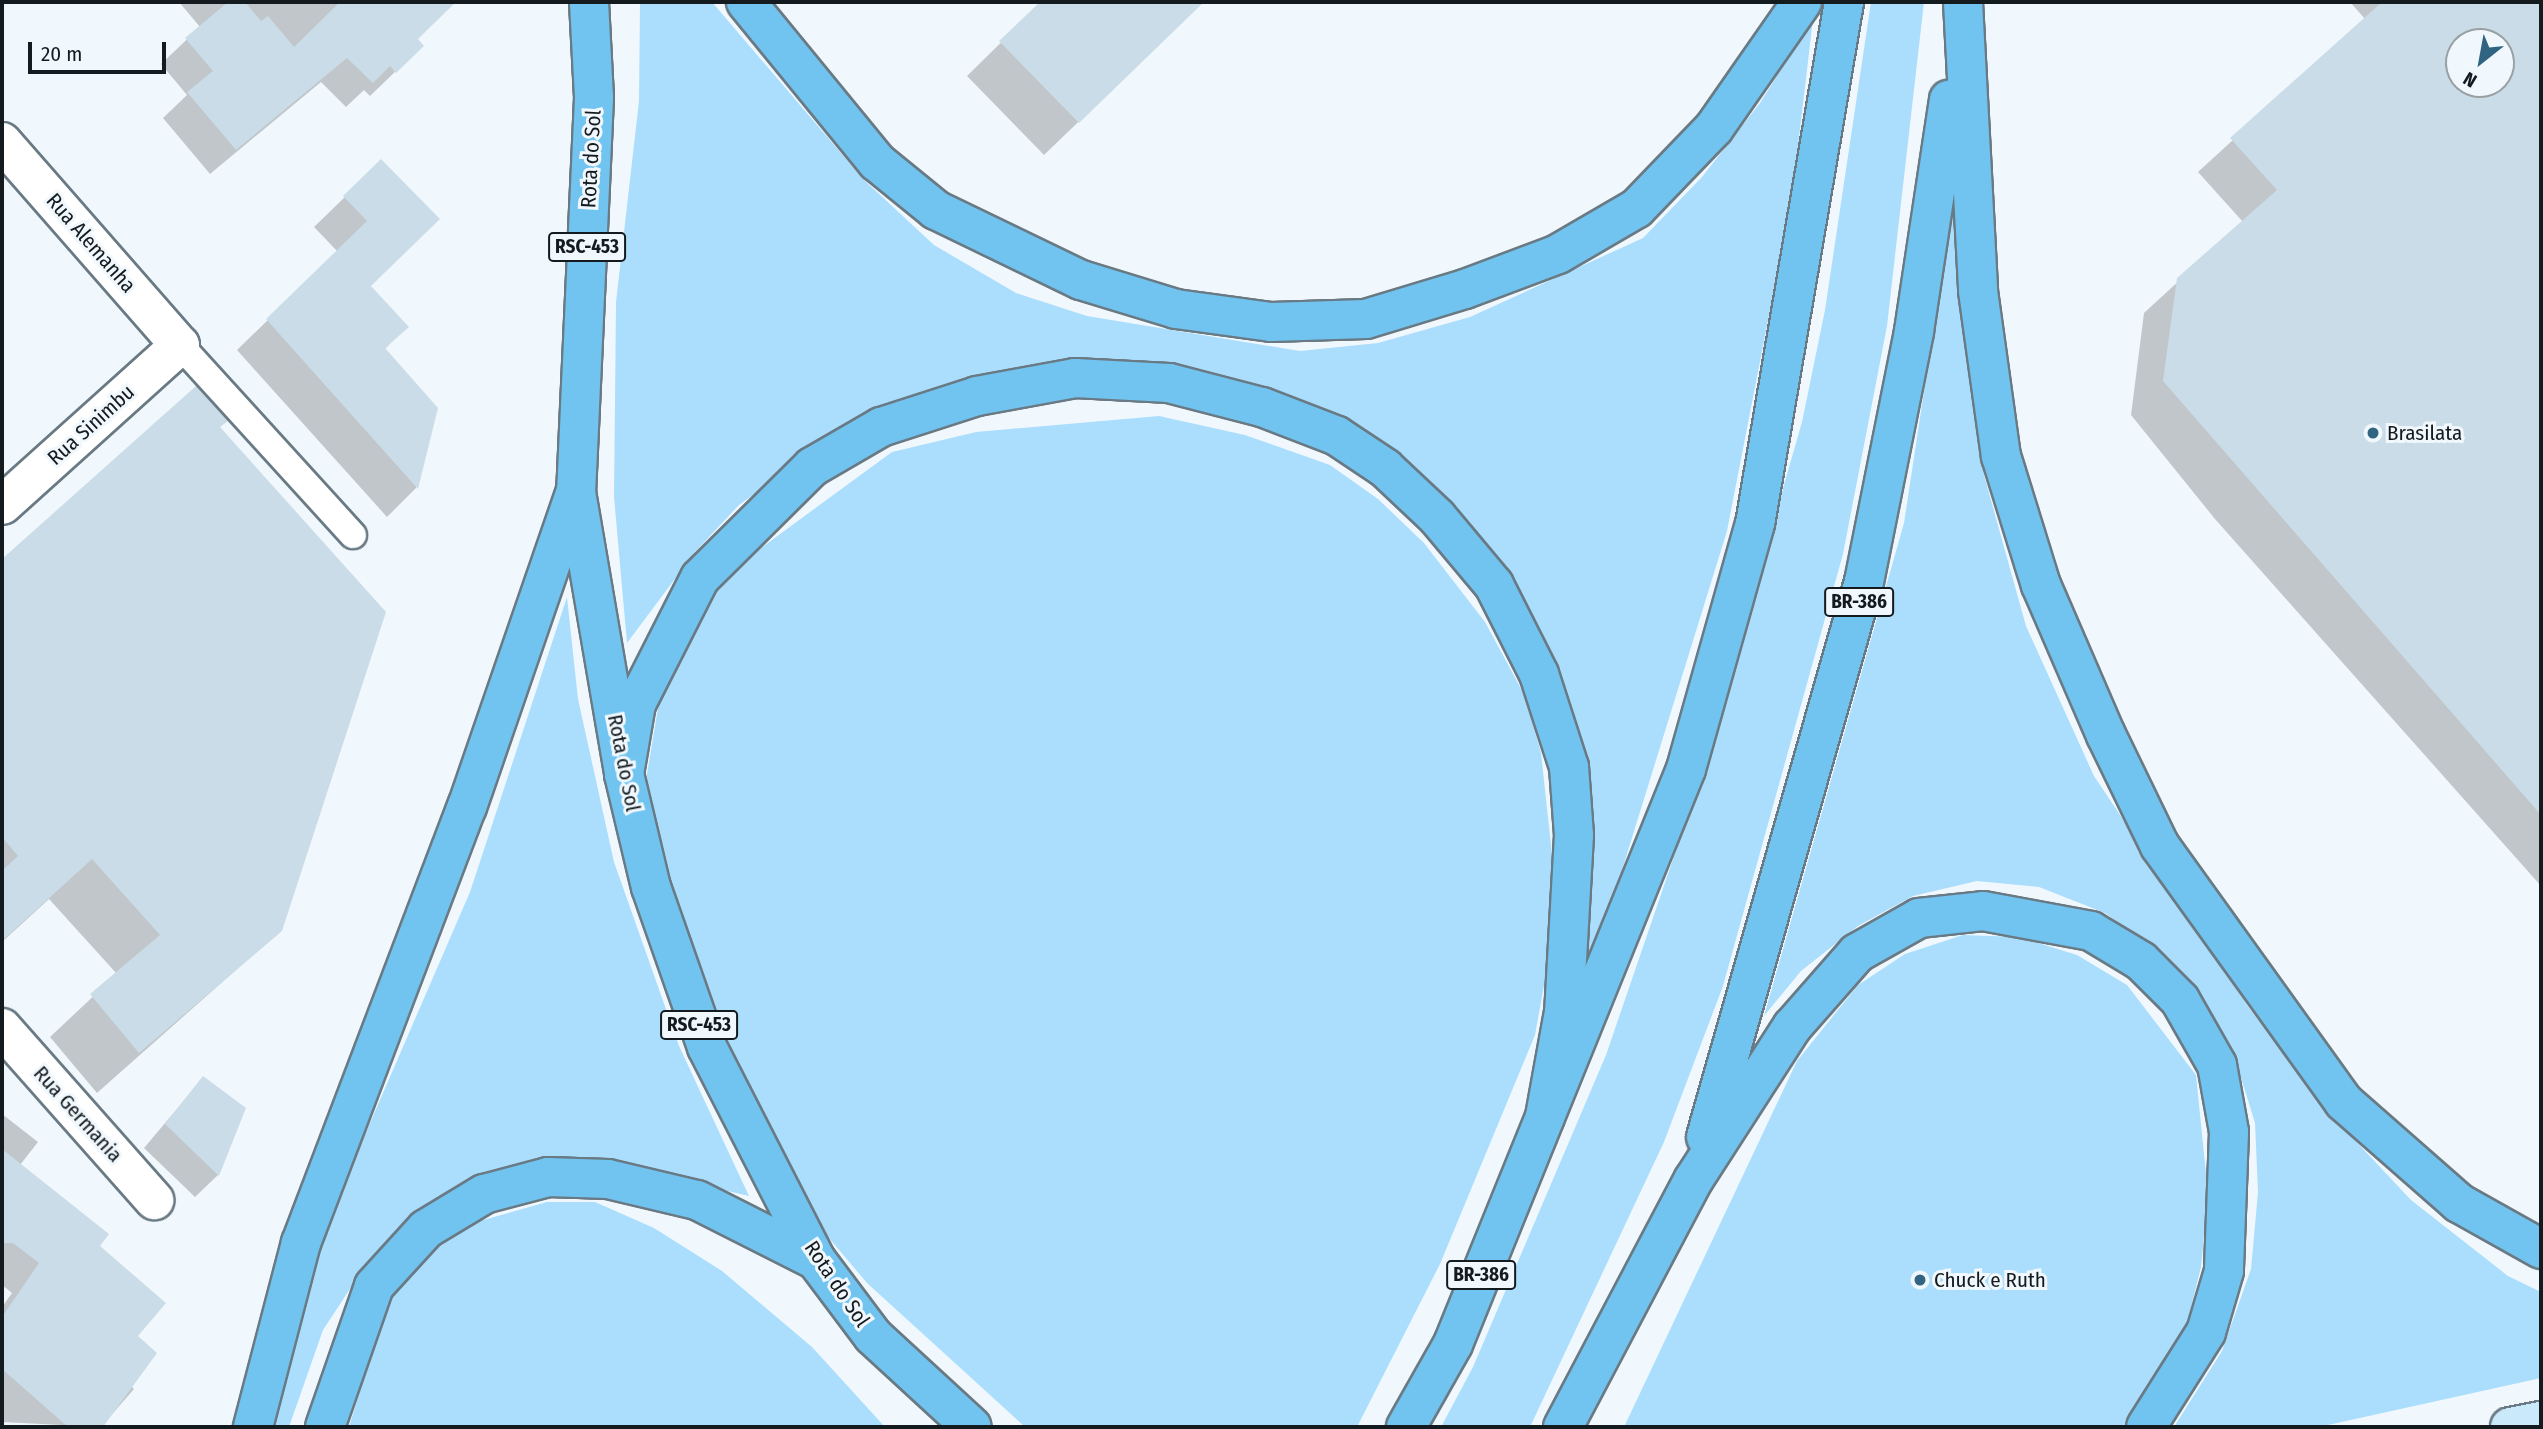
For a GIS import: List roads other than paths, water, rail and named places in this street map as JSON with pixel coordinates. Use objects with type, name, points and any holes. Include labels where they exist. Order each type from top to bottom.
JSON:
[{"type":"highway","name":"Rota do Sol","points":[[589,2],[594,98],[576,492],[624,774],[651,887],[706,1046],[816,1260],[873,1336],[972,1427]]},
{"type":"highway","points":[[746,2],[877,162],[936,209],[1081,280],[1176,309],[1271,322],[1366,319],[1465,289],[1558,254],[1637,208],[1714,128],[1802,2]]},
{"type":"highway","name":"BR-386","points":[[1406,1427],[1453,1344],[1686,769],[1755,524],[1844,2]]},
{"type":"highway","points":[[1962,6],[1978,291],[2001,456],[2041,585],[2106,735],[2160,846],[2344,1102],[2459,1203],[2541,1249]]},
{"type":"highway","name":"BR-386","points":[[1563,1427],[1694,1179],[1864,582],[1914,331],[1962,6]]},
{"type":"highway","points":[[624,774],[636,704],[701,578],[755,517],[812,467],[881,427],[977,396],[1075,378],[1168,383],[1262,407],[1337,436],[1385,468],[1437,517],[1494,584],[1539,674],[1569,767],[1574,835],[1564,1012],[1545,1117]]},
{"type":"highway","points":[[253,1427],[300,1243],[467,807],[576,492]]},
{"type":"highway","points":[[1694,1179],[1792,1027],[1857,953],[1919,918],[1983,911],[2091,932],[2141,961],[2180,1000],[2217,1065],[2229,1132],[2224,1271],[2206,1332],[2146,1427]]},
{"type":"highway","points":[[325,1427],[374,1286],[426,1228],[484,1194],[548,1177],[608,1179],[697,1200],[816,1260]]},
{"type":"main road","points":[[2510,1427],[2541,1421]]},
{"type":"street","name":"Rua Alemanha","points":[[2,142],[180,345]]},
{"type":"street","name":"Rua Sinimbu","points":[[2,505],[180,345]]},
{"type":"street","name":"Rua Germania","points":[[2,1028],[154,1200]]},
{"type":"lane","points":[[180,345],[352,535]]},
{"type":"place","name":"Brasilata","points":[[2373,433]]},
{"type":"place","name":"Chuck e Ruth","points":[[1920,1280]]}]
